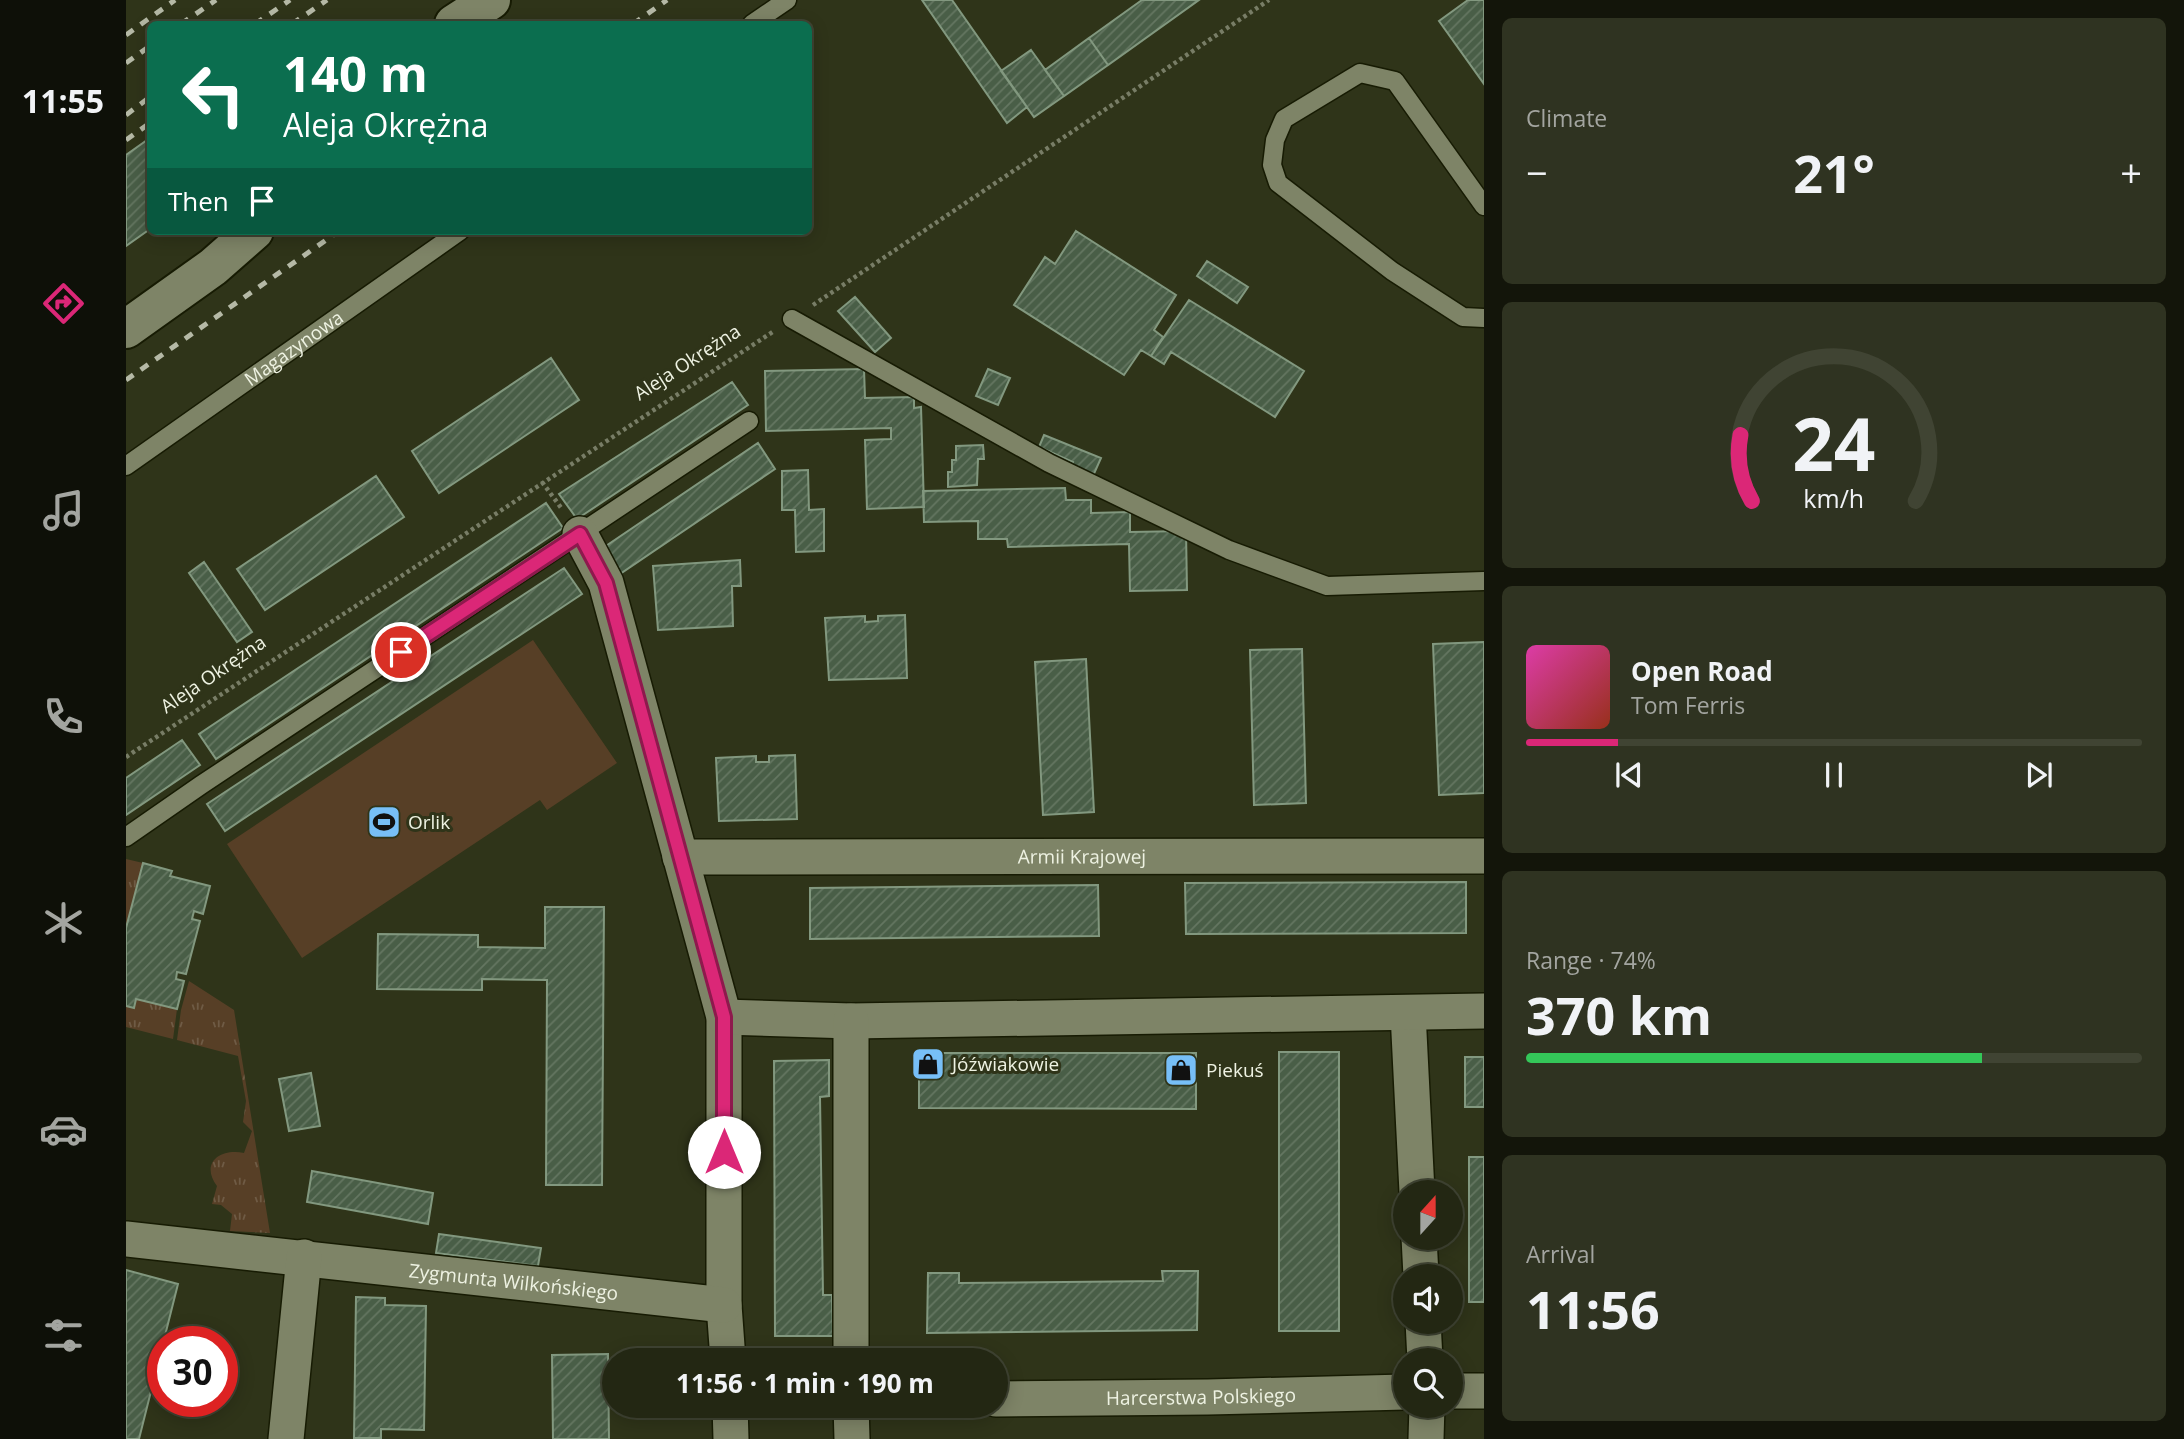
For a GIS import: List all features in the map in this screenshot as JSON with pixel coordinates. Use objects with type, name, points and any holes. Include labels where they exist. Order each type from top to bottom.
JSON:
[{"type":"street","points":[[459,21],[491,0]]},
{"type":"street","points":[[126,329],[213,267],[249,235]]},
{"type":"street","points":[[580,534],[606,583],[724,1017],[724,1305],[727,1348]]},
{"type":"street","name":"Armii Krajowej","points":[[680,857],[1484,856]]},
{"type":"street","points":[[724,1017],[851,1021],[1484,1011]]},
{"type":"street","points":[[1408,1013],[1416,1180]]},
{"type":"street","points":[[851,1021],[851,1348]]},
{"type":"street","name":"Zygmunta Wilkońskiego","points":[[126,1238],[724,1305]]},
{"type":"street","points":[[286,1439],[304,1257]]},
{"type":"street","points":[[1463,1391],[1484,1391]]},
{"type":"street","name":"Harcerstwa Polskiego","points":[[1008,1399],[1393,1392]]},
{"type":"street","points":[[730,1418],[731,1439]]},
{"type":"street","points":[[851,1418],[852,1439]]},
{"type":"street","points":[[1426,1439],[1427,1418]]},
{"type":"lane","points":[[756,21],[787,0]]},
{"type":"lane","points":[[1484,206],[1395,81],[1360,73],[1284,119],[1275,140],[1272,165],[1278,183],[1392,271],[1464,317],[1484,318]]},
{"type":"lane","name":"Magazynowa","points":[[126,466],[454,235]]},
{"type":"lane","points":[[792,319],[1049,463],[1229,550],[1327,586],[1484,581]]},
{"type":"lane","points":[[126,837],[749,421]]},
{"type":"path","name":"Aleja Okrężna","points":[[126,757],[792,319],[1269,0]]},
{"type":"green space","name":"Orlik","points":[[533,640],[617,763],[547,810],[540,800],[302,958],[227,844]]},
{"type":"green space","points":[[126,859],[143,863],[126,928]]},
{"type":"green space","points":[[189,981],[234,1010],[270,1233],[230,1231],[232,1214],[221,1205],[212,1204],[217,1186],[212,1178],[212,1164],[220,1155],[244,1153],[252,1131],[243,1122],[246,1101],[238,1056],[177,1040]]},
{"type":"green space","points":[[136,999],[177,1009],[173,1039],[126,1027],[126,1006],[134,1008]]},
{"type":"building","points":[[922,0],[952,0],[1027,107],[1007,123]]},
{"type":"building","points":[[1142,0],[1199,0],[1108,65],[1089,38]]},
{"type":"building","points":[[1468,0],[1484,0],[1484,84],[1439,21]]},
{"type":"building","points":[[1089,38],[1108,65],[1064,96],[1045,70]]},
{"type":"building","points":[[1031,50],[1064,96],[1034,117],[1001,71]]},
{"type":"building","points":[[147,140],[147,231],[126,246],[126,155]]},
{"type":"building","points":[[1076,231],[1176,295],[1154,330],[1163,337],[1151,356],[1141,350],[1124,375],[1014,305],[1045,257],[1055,264]]},
{"type":"building","points":[[1207,261],[1248,287],[1237,303],[1197,276]]},
{"type":"building","points":[[855,297],[891,338],[875,352],[838,311]]},
{"type":"building","points":[[1189,300],[1304,371],[1275,417],[1171,352],[1164,364],[1151,356]]},
{"type":"building","points":[[551,358],[579,400],[439,493],[412,451]]},
{"type":"building","points":[[864,369],[865,398],[914,397],[914,408],[921,407],[924,507],[867,509],[865,440],[891,439],[891,428],[766,431],[765,371]]},
{"type":"building","points":[[988,369],[1010,378],[998,405],[976,396]]},
{"type":"building","points":[[732,382],[748,405],[577,519],[559,494]]},
{"type":"building","points":[[1044,435],[1101,458],[1093,476],[1071,467],[1073,462],[1039,447]]},
{"type":"building","points":[[758,443],[775,469],[614,578],[597,552]]},
{"type":"building","points":[[983,445],[984,459],[978,459],[977,485],[948,487],[948,472],[952,472],[952,460],[956,460],[956,446]]},
{"type":"building","points":[[808,470],[809,510],[824,509],[824,551],[796,552],[795,510],[782,510],[782,471]]},
{"type":"building","points":[[376,476],[404,517],[265,610],[237,569]]},
{"type":"building","points":[[1065,488],[1066,500],[1091,500],[1091,513],[1130,512],[1130,532],[1186,531],[1187,590],[1130,591],[1129,544],[1008,547],[1007,539],[978,539],[978,521],[924,522],[923,491]]},
{"type":"building","points":[[546,503],[563,528],[216,759],[199,734]]},
{"type":"building","points":[[740,560],[741,586],[732,586],[733,626],[658,630],[653,566]]},
{"type":"building","points":[[204,562],[252,632],[237,642],[189,573]]},
{"type":"building","points":[[564,568],[582,594],[225,831],[207,804]]},
{"type":"building","points":[[905,615],[907,678],[829,680],[825,618],[865,616],[865,622],[878,621],[878,616]]},
{"type":"building","points":[[1484,642],[1484,793],[1439,795],[1433,644]]},
{"type":"building","points":[[1302,649],[1306,803],[1254,805],[1250,650]]},
{"type":"building","points":[[1086,659],[1094,812],[1043,815],[1035,662]]},
{"type":"building","points":[[182,740],[200,765],[126,815],[126,778]]},
{"type":"building","points":[[795,755],[797,819],[719,821],[716,758],[756,756],[756,762],[769,762],[769,756]]},
{"type":"building","points":[[143,863],[172,871],[170,876],[210,886],[203,914],[194,911],[192,919],[200,921],[186,974],[177,972],[176,979],[184,981],[177,1009],[136,999],[134,1008],[126,1006],[126,928]]},
{"type":"building","points":[[1466,882],[1466,933],[1186,934],[1185,883]]},
{"type":"building","points":[[1098,885],[1099,936],[810,939],[810,888]]},
{"type":"building","points":[[545,907],[604,907],[602,1185],[546,1185],[547,980],[482,979],[482,990],[377,989],[378,934],[478,935],[478,947],[545,948]]},
{"type":"building","points":[[1279,1052],[1339,1052],[1339,1331],[1279,1331]]},
{"type":"building","points":[[919,1053],[1196,1053],[1196,1109],[919,1108]]},
{"type":"building","points":[[1465,1057],[1484,1057],[1484,1107],[1465,1107]]},
{"type":"building","points":[[829,1060],[829,1096],[820,1097],[823,1295],[832,1295],[833,1336],[775,1336],[774,1061]]},
{"type":"building","points":[[311,1073],[320,1126],[289,1131],[279,1079]]},
{"type":"building","points":[[1469,1157],[1484,1157],[1484,1302],[1469,1302]]},
{"type":"building","points":[[312,1171],[433,1193],[428,1224],[307,1202]]},
{"type":"building","points":[[439,1234],[541,1248],[538,1266],[436,1253]]},
{"type":"building","points":[[126,1270],[178,1284],[167,1326],[147,1326],[147,1407],[139,1439],[126,1439]]},
{"type":"building","points":[[1162,1271],[1198,1271],[1197,1330],[927,1333],[928,1273],[959,1273],[959,1283],[1163,1281]]},
{"type":"building","points":[[356,1297],[385,1298],[385,1305],[426,1306],[424,1430],[381,1429],[381,1438],[354,1438]]},
{"type":"building","points":[[602,1354],[602,1418],[609,1418],[609,1439],[553,1439],[552,1355]]},
{"type":"railway","points":[[126,35],[175,0]]},
{"type":"railway","points":[[185,21],[216,0]]},
{"type":"railway","points":[[259,21],[290,0]]},
{"type":"railway","points":[[296,21],[327,0]]},
{"type":"railway","points":[[637,21],[667,0]]},
{"type":"railway","points":[[126,63],[147,48]]},
{"type":"railway","points":[[126,115],[147,99]]},
{"type":"railway","points":[[126,140],[147,125]]},
{"type":"railway","points":[[126,380],[333,235]]},
{"type":"place","name":"Orlik","points":[[384,822]]},
{"type":"place","name":"Jóźwiakowie","points":[[928,1064]]},
{"type":"place","name":"Piekuś","points":[[1181,1070]]},
{"type":"route","points":[[401,652],[580,534],[606,583],[724,1017],[724,1152]]}]
